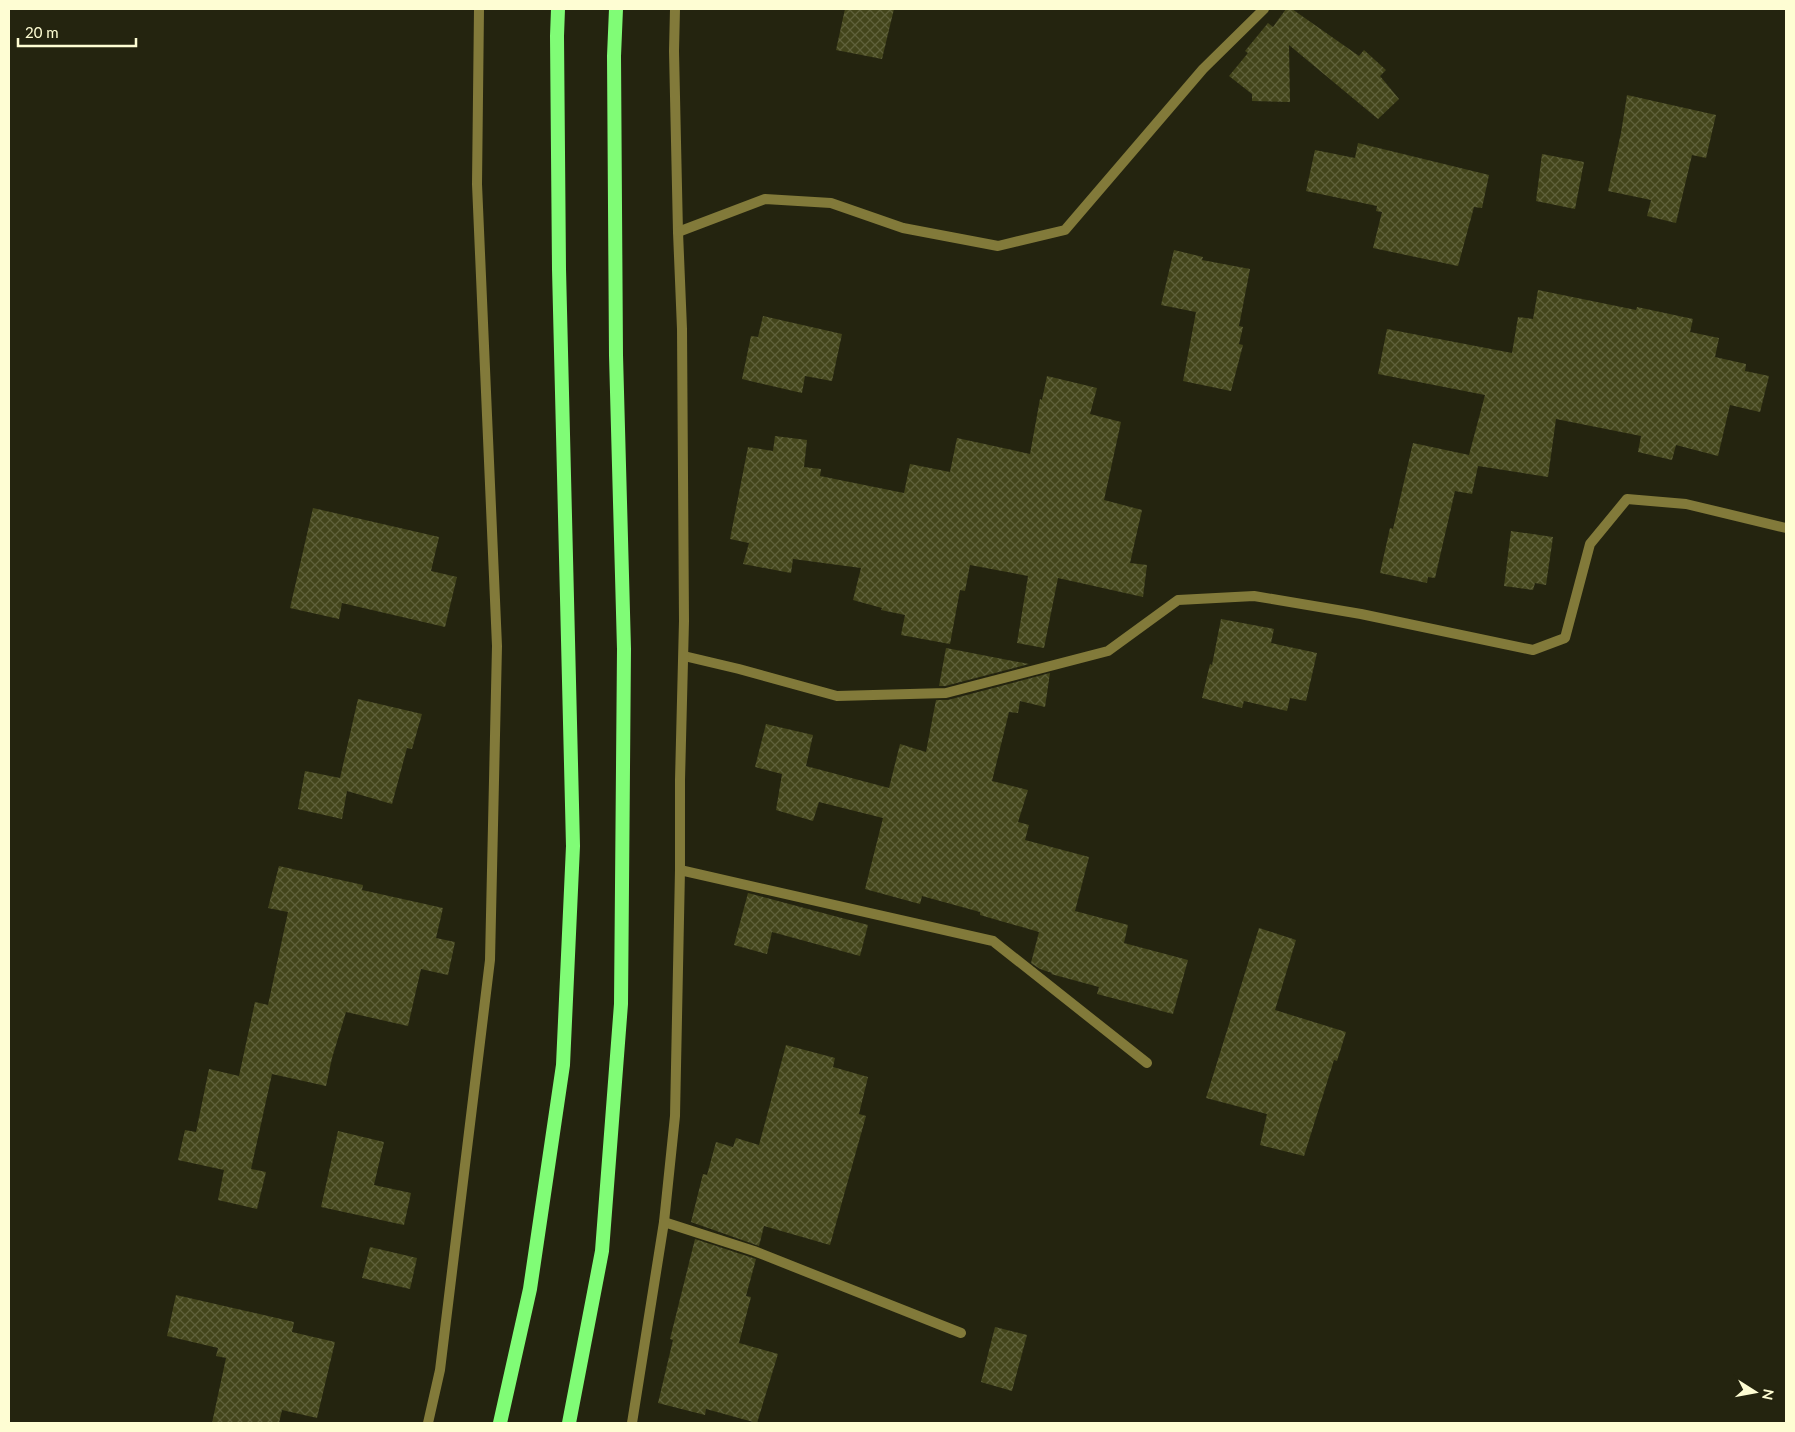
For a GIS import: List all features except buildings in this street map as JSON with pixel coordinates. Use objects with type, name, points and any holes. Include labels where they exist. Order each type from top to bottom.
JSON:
[{"type":"highway","points":[[500,1423],[530,1289],[563,1065],[573,846],[559,269],[558,9]]},
{"type":"highway","points":[[569,1423],[602,1251],[622,1004],[624,649],[616,355],[614,66],[616,9]]},
{"type":"street","points":[[428,1423],[440,1370],[490,960],[497,646],[477,184],[479,9]]},
{"type":"street","points":[[632,1423],[664,1222],[674,1116],[684,656],[682,328],[674,52],[675,9]]},
{"type":"street","points":[[678,232],[765,199],[831,203],[903,228],[998,246],[1065,230],[1203,70],[1264,9]]},
{"type":"street","points":[[684,656],[739,668],[837,696],[946,693],[1108,651],[1178,600],[1254,596],[1361,614],[1533,650],[1565,638],[1590,544],[1627,499],[1686,504],[1786,528]]},
{"type":"street","points":[[680,870],[993,941],[1147,1063]]},
{"type":"street","points":[[664,1222],[754,1251],[961,1333]]}]
